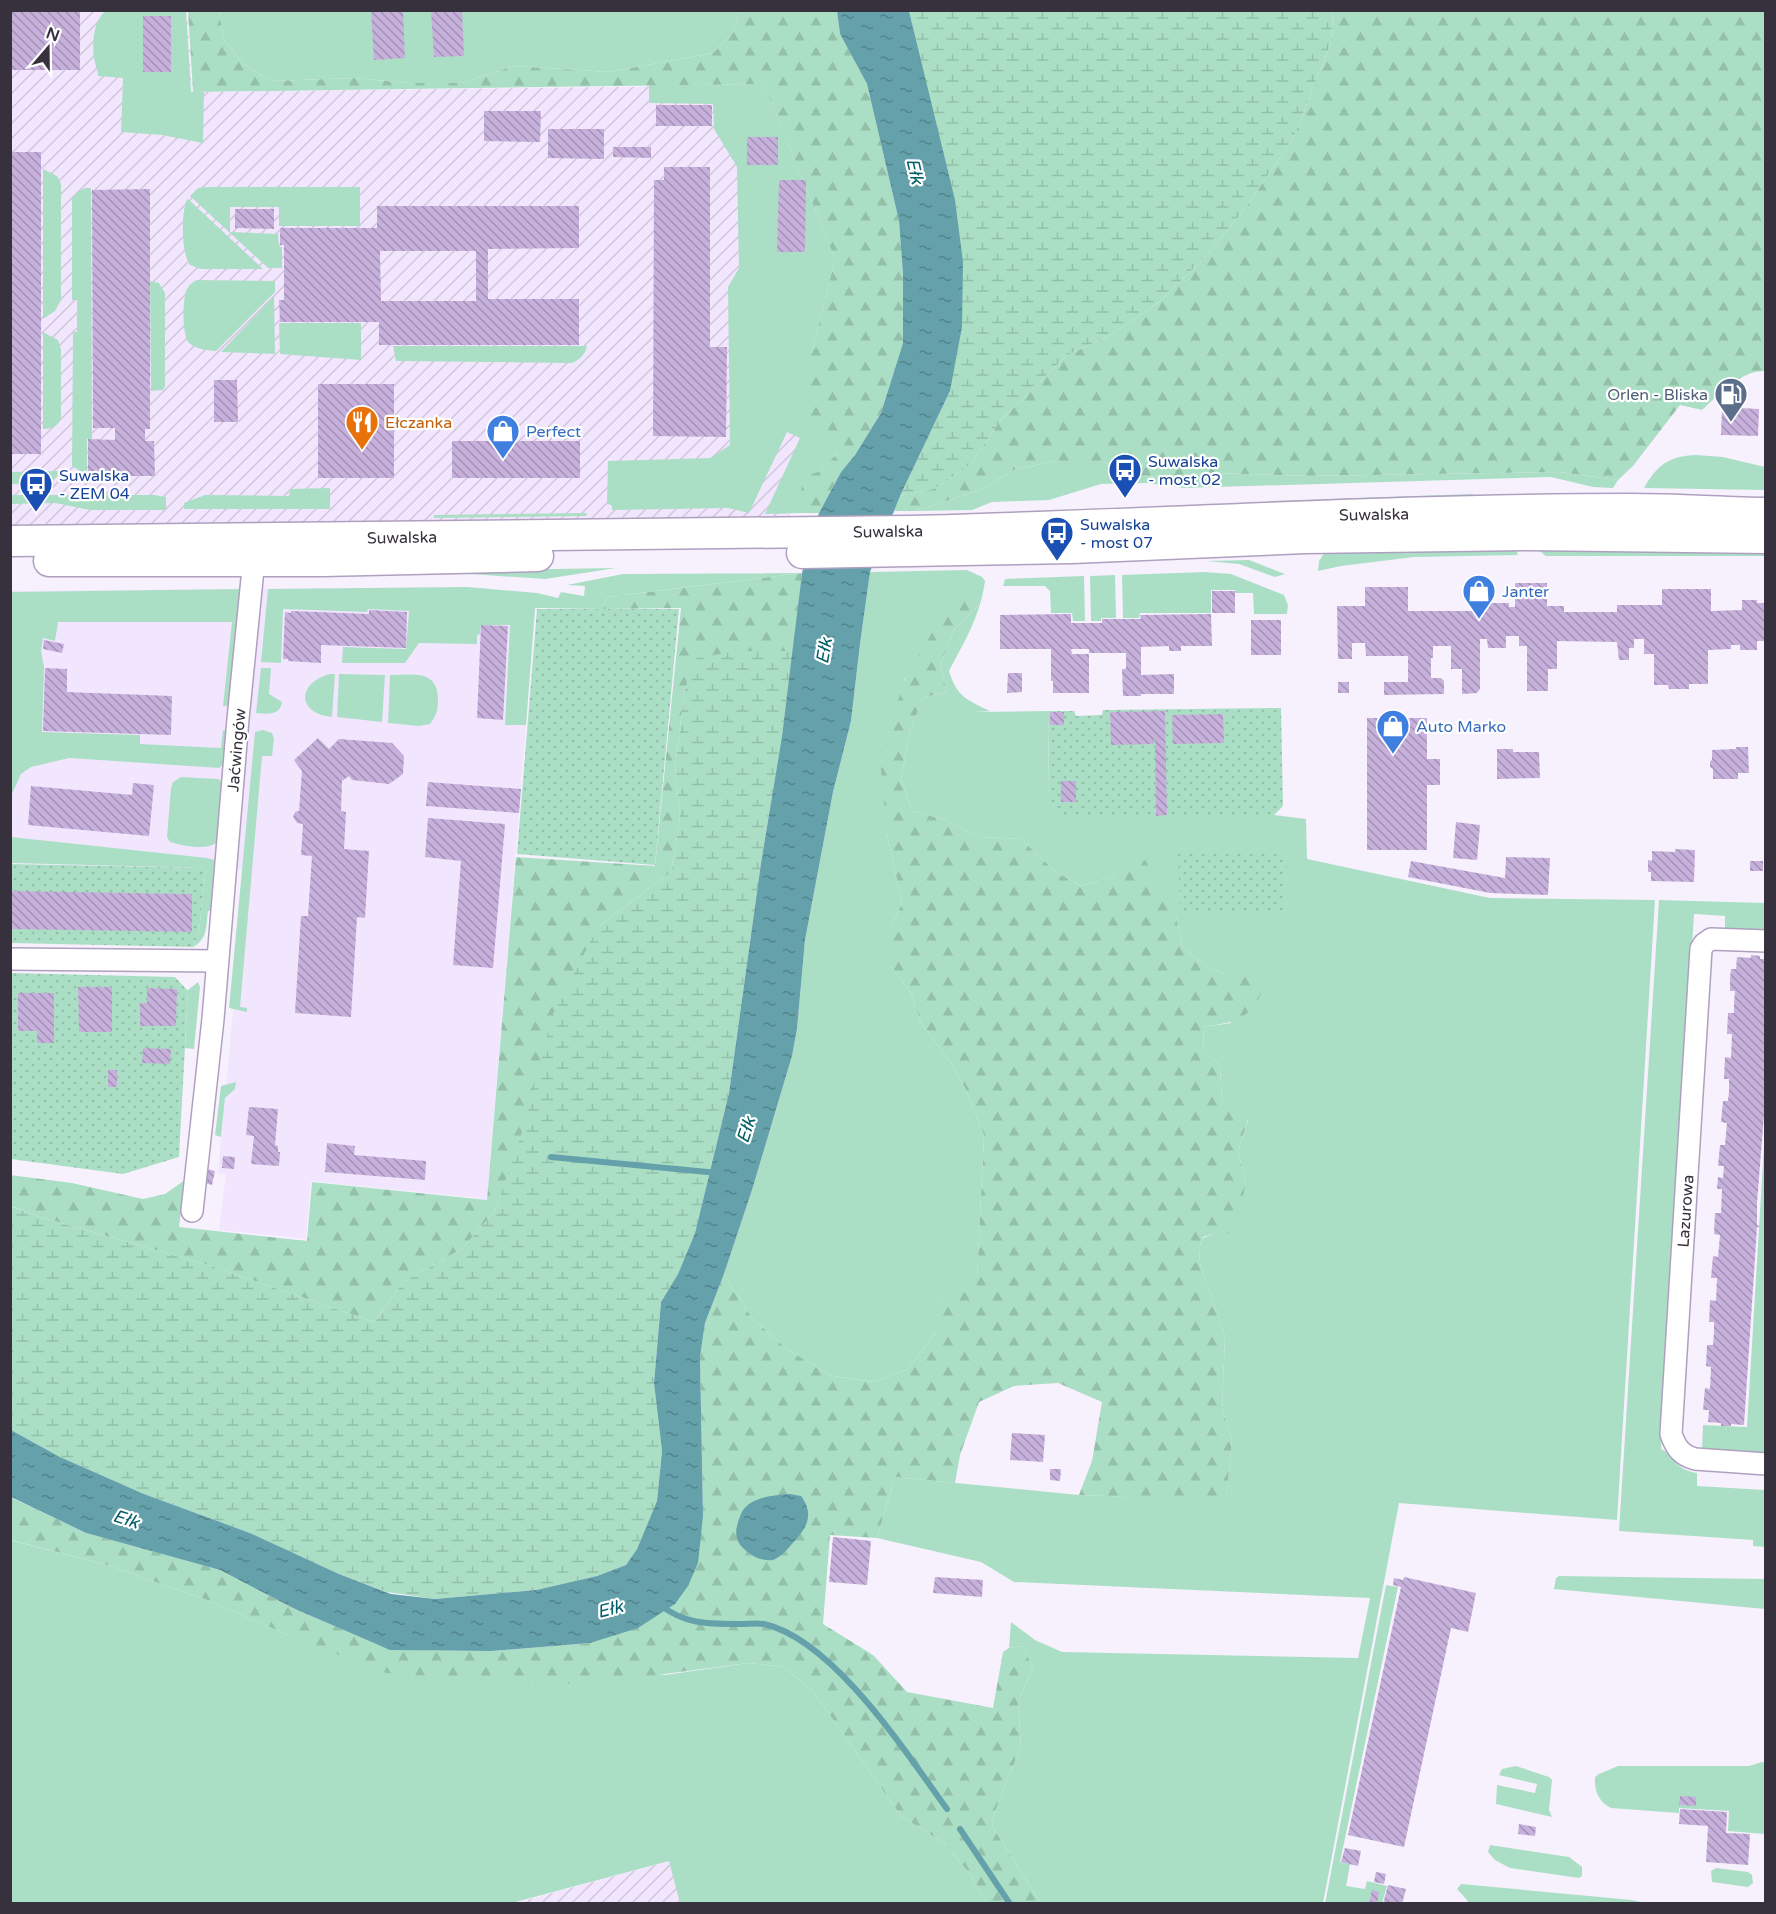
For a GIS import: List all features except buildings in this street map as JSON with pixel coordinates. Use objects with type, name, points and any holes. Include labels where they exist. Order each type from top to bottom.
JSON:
[{"type":"street","name":"Suwalska","points":[[908,542],[1025,528],[1259,517],[1632,509],[1766,513]]},
{"type":"street","name":"Suwalska","points":[[10,562],[255,550],[908,542],[1072,548],[1305,537],[1529,535],[1766,538]]},
{"type":"street","name":"Suwalska","points":[[10,541],[255,550]]},
{"type":"street","name":"Jaćwingów","points":[[192,1211],[213,1019],[238,719],[255,550]]},
{"type":"street","name":"Lazurowa","points":[[1766,941],[1711,939],[1701,949],[1671,1434],[1678,1450],[1685,1456],[1695,1459],[1766,1464]]},
{"type":"street","points":[[10,959],[218,961]]},
{"type":"shaded area","points":[[10,11],[187,11],[192,92],[778,85],[852,266],[788,521],[11,530]]},
{"type":"shaded area","points":[[467,587],[537,593],[487,1199],[311,1181],[306,1239],[219,1230],[226,1174],[218,1173],[246,870],[11,863],[11,591]]},
{"type":"shaded area","points":[[670,1861],[717,1904],[512,1904],[629,1872]]},
{"type":"green space","points":[[106,11],[186,12],[191,92],[204,92],[203,143],[162,135],[121,132],[123,78],[98,76],[94,56],[93,42],[96,27],[98,20]]},
{"type":"green space","points":[[188,11],[219,11],[224,40],[243,64],[271,81],[354,78],[408,83],[462,83],[514,66],[609,72],[713,53],[733,33],[739,11],[837,11],[840,34],[867,84],[899,221],[903,274],[903,343],[881,413],[855,455],[841,472],[819,513],[800,513],[800,494],[805,476],[818,472],[838,453],[838,436],[807,417],[811,355],[835,259],[764,84],[193,92]]},
{"type":"green space","points":[[219,11],[739,11],[733,33],[713,53],[609,72],[514,66],[462,83],[408,83],[354,78],[271,81],[243,64],[224,40]]},
{"type":"green space","points":[[909,11],[1333,11],[1331,43],[1293,139],[1241,214],[1205,257],[1158,303],[1112,334],[1066,356],[999,422],[971,464],[936,488],[900,496],[950,391],[931,104]]},
{"type":"green space","points":[[1333,11],[1765,11],[1765,371],[1739,379],[1702,410],[1680,405],[1633,466],[1618,480],[1559,472],[1309,476],[1213,473],[1142,477],[1101,461],[1055,461],[1013,470],[983,489],[915,511],[894,511],[900,496],[936,488],[971,464],[999,422],[1066,356],[1112,334],[1158,303],[1205,257],[1241,214],[1293,139],[1331,43]]},
{"type":"green space","points":[[764,84],[835,259],[811,355],[838,436],[838,453],[800,494],[800,513],[765,514],[800,438],[787,432],[749,513],[728,508],[612,510],[612,506],[607,503],[608,461],[710,458],[730,445],[728,287],[739,268],[737,167],[714,129],[713,104],[649,103],[649,85]]},
{"type":"green space","points":[[43,169],[57,176],[61,184],[61,300],[55,311],[43,319]]},
{"type":"green space","points":[[360,187],[360,226],[279,226],[279,207],[230,207],[230,232],[278,234],[279,247],[282,247],[282,268],[268,268],[190,196],[198,188]]},
{"type":"green space","points":[[91,188],[92,439],[87,439],[87,476],[72,466],[73,332],[77,332],[77,300],[72,300],[72,199],[77,192]]},
{"type":"green space","points":[[187,199],[263,269],[201,269],[190,265],[185,252],[183,233]]},
{"type":"green space","points":[[197,280],[275,281],[275,292],[216,351],[206,350],[189,343],[184,325],[185,294],[189,286]]},
{"type":"green space","points":[[150,281],[159,283],[165,293],[165,386],[163,390],[151,391]]},
{"type":"green space","points":[[274,296],[275,354],[221,352]]},
{"type":"green space","points":[[279,323],[361,323],[361,360],[280,354]]},
{"type":"green space","points":[[43,332],[58,340],[61,349],[61,417],[55,426],[43,429]]},
{"type":"green space","points":[[393,346],[587,346],[582,356],[572,363],[396,361]]},
{"type":"green space","points":[[1696,455],[1723,457],[1765,467],[1765,490],[1644,488],[1654,473],[1665,463],[1678,457]]},
{"type":"green space","points":[[1055,461],[1101,461],[1142,477],[1213,473],[1309,476],[1559,472],[1618,480],[1613,488],[1593,487],[1551,477],[1184,488],[1146,483],[1101,484],[1049,500],[992,502],[972,510],[915,511],[983,489],[1013,470]]},
{"type":"green space","points":[[62,471],[48,483],[11,484],[11,472]]},
{"type":"green space","points":[[330,488],[330,509],[184,509],[184,503],[205,495],[289,496],[290,489]]},
{"type":"green space","points":[[1473,494],[1473,501],[1267,507],[1269,501]]},
{"type":"green space","points":[[11,495],[154,495],[166,497],[166,510],[90,510],[55,503],[11,504]]},
{"type":"green space","points":[[587,513],[586,516],[434,518],[434,515]]},
{"type":"green space","points":[[1765,546],[1766,556],[1546,556],[1539,548]]},
{"type":"green space","points":[[1515,547],[1518,555],[1414,557],[1318,571],[1319,561],[1325,552]]},
{"type":"green space","points":[[1249,560],[1285,574],[1275,577],[1239,564],[1207,561]]},
{"type":"green space","points":[[616,568],[545,579],[469,574],[333,575],[419,571]]},
{"type":"green space","points":[[967,570],[982,577],[985,581],[980,606],[976,617],[949,671],[952,680],[964,697],[990,711],[974,712],[1049,711],[1048,805],[1274,815],[1306,819],[1307,859],[1490,898],[1655,900],[1617,1520],[1399,1503],[1323,1903],[1041,1903],[992,1826],[996,1809],[1021,1746],[1018,1702],[1033,1667],[1022,1646],[1009,1648],[1011,1622],[1035,1640],[1062,1652],[1358,1658],[1370,1598],[1014,1582],[981,1562],[877,1538],[895,1477],[1079,1495],[1226,1500],[1232,1440],[1222,1408],[1225,1336],[1200,1263],[1199,1248],[1203,1238],[1213,1234],[1246,1181],[1238,1152],[1248,1120],[1222,1101],[1220,1065],[1204,1051],[1203,1027],[1231,1023],[1225,974],[1204,965],[1183,947],[1176,917],[1130,856],[1112,877],[1081,886],[1056,872],[1021,839],[979,837],[946,820],[912,811],[901,780],[910,730],[924,697],[947,692],[940,666],[954,630],[979,605],[975,590],[904,680],[887,833],[902,903],[890,930],[890,965],[911,993],[921,1023],[951,1063],[965,1088],[984,1135],[977,1280],[937,1301],[937,1331],[907,1370],[874,1382],[833,1376],[788,1350],[752,1318],[724,1274],[792,1056],[797,1029],[805,940],[833,792],[851,721],[870,572]]},
{"type":"green space","points":[[1204,572],[1231,574],[1284,595],[1288,605],[1287,614],[1254,614],[1253,593],[1211,590],[1211,613],[1140,613],[1139,618],[1123,618],[1122,575]]},
{"type":"green space","points":[[802,573],[607,597],[603,609],[535,608],[526,725],[505,725],[510,625],[481,625],[480,634],[477,635],[477,644],[419,643],[405,663],[342,663],[343,647],[406,649],[409,611],[283,609],[281,663],[261,662],[268,589],[467,587],[537,593],[558,598],[561,592],[584,596],[585,586],[567,585],[623,574]]},
{"type":"green space","points":[[802,573],[793,651],[739,651],[685,688],[675,767],[680,818],[671,872],[598,927],[495,1211],[462,1249],[403,1282],[374,1322],[208,1265],[37,1216],[11,1206],[10,1175],[72,1183],[143,1199],[165,1194],[185,1180],[179,1227],[307,1241],[312,1182],[487,1200],[516,857],[655,866],[681,608],[603,609],[607,597]]},
{"type":"green space","points":[[1115,575],[1116,618],[1091,621],[1090,576]]},
{"type":"green space","points":[[1084,576],[1085,621],[1073,621],[1072,613],[1051,613],[1050,591],[1045,586],[1003,586],[1005,579]]},
{"type":"green space","points":[[242,589],[231,702],[228,706],[223,706],[232,622],[58,622],[55,641],[43,638],[41,651],[44,667],[42,732],[140,735],[140,744],[221,748],[223,730],[227,731],[226,763],[219,768],[69,758],[31,767],[21,774],[11,796],[11,592]]},
{"type":"green space","points":[[975,589],[979,605],[954,630],[940,666],[947,692],[924,697],[910,730],[901,780],[912,811],[946,820],[979,837],[1021,839],[1056,872],[1081,886],[1112,877],[1130,855],[1146,861],[1176,917],[1183,947],[1204,965],[1225,974],[1250,969],[1261,994],[1250,1011],[1237,1020],[1203,1027],[1204,1051],[1220,1065],[1222,1101],[1248,1119],[1238,1152],[1246,1181],[1236,1233],[1203,1237],[1199,1248],[1200,1263],[1225,1336],[1222,1408],[1232,1440],[1226,1501],[1079,1495],[1092,1461],[1102,1402],[1058,1383],[1014,1386],[979,1402],[960,1455],[955,1483],[895,1477],[877,1538],[830,1535],[823,1624],[873,1655],[907,1692],[993,1708],[1003,1652],[1009,1648],[1022,1646],[1033,1667],[1018,1702],[1021,1746],[996,1809],[992,1826],[1041,1903],[987,1903],[970,1874],[944,1843],[901,1816],[812,1690],[783,1667],[748,1663],[589,1684],[510,1682],[386,1673],[290,1636],[210,1601],[107,1565],[11,1540],[10,1497],[86,1533],[220,1570],[295,1609],[390,1650],[491,1651],[590,1643],[703,1516],[700,1357],[705,1323],[724,1274],[752,1318],[788,1350],[833,1376],[874,1382],[907,1370],[937,1331],[937,1301],[977,1279],[984,1135],[965,1088],[951,1063],[921,1023],[911,993],[890,965],[890,930],[902,903],[887,833],[881,769],[904,681],[936,626]]},
{"type":"green space","points":[[537,609],[679,609],[655,865],[517,854]]},
{"type":"green space","points":[[739,651],[793,651],[729,1093],[695,1233],[678,1274],[661,1302],[654,1383],[662,1451],[657,1501],[637,1549],[626,1565],[597,1576],[536,1590],[435,1599],[387,1592],[339,1574],[250,1533],[144,1494],[60,1457],[11,1430],[10,1206],[37,1216],[208,1265],[374,1322],[403,1282],[462,1249],[495,1211],[525,1123],[552,1016],[598,927],[671,872],[680,818],[675,767],[685,688],[696,658]]},
{"type":"green space","points":[[261,668],[271,668],[269,694],[282,702],[276,712],[256,713]]},
{"type":"green space","points":[[335,674],[332,717],[312,710],[305,697],[312,684],[319,678]]},
{"type":"green space","points":[[339,674],[385,675],[382,722],[337,717]]},
{"type":"green space","points":[[390,675],[422,676],[433,682],[437,689],[438,705],[436,715],[430,724],[419,726],[388,723]]},
{"type":"green space","points":[[1281,708],[1283,806],[1274,815],[1062,817],[1048,805],[1049,711],[1074,711],[1076,716],[1102,715],[1103,710]]},
{"type":"green space","points":[[263,730],[272,733],[274,739],[272,756],[262,756],[240,1007],[247,1008],[247,1012],[229,1008],[255,732]]},
{"type":"green space","points":[[181,777],[218,779],[223,782],[219,840],[215,844],[203,847],[189,846],[170,842],[167,837],[171,788],[173,782]]},
{"type":"green space","points":[[11,837],[214,860],[217,867],[213,911],[208,911],[204,936],[193,947],[199,931],[206,868],[11,863]]},
{"type":"green space","points":[[1178,853],[1278,853],[1287,861],[1284,912],[1180,912]]},
{"type":"green space","points":[[11,864],[206,868],[199,931],[193,947],[11,943]]},
{"type":"green space","points":[[1659,900],[1765,903],[1765,934],[1725,931],[1725,916],[1694,914],[1661,1449],[1683,1468],[1697,1473],[1697,1486],[1765,1490],[1765,1547],[1753,1546],[1753,1540],[1619,1531]]},
{"type":"green space","points":[[11,973],[175,977],[188,991],[179,1157],[123,1174],[11,1159]]},
{"type":"green space","points":[[198,982],[200,987],[194,1049],[185,1048],[188,990]]},
{"type":"green space","points":[[236,1082],[235,1089],[225,1098],[221,1137],[215,1135],[221,1086]]},
{"type":"green space","points":[[1765,1129],[1765,1453],[1702,1449],[1703,1425],[1747,1427]]},
{"type":"green space","points":[[10,1540],[107,1565],[210,1601],[290,1636],[665,1675],[748,1663],[783,1667],[812,1690],[901,1816],[944,1843],[970,1874],[987,1903],[680,1903],[669,1861],[512,1903],[11,1903]]},
{"type":"green space","points":[[1559,1576],[1765,1579],[1765,1609],[1554,1589],[1556,1578]]},
{"type":"green space","points":[[1386,1585],[1398,1587],[1340,1862],[1350,1864],[1346,1886],[1365,1889],[1367,1881],[1387,1886],[1382,1903],[1325,1904]]},
{"type":"green space","points":[[1766,1763],[1765,1834],[1728,1831],[1729,1811],[1679,1808],[1679,1813],[1611,1808],[1600,1799],[1595,1787],[1595,1777],[1618,1766],[1749,1766]]},
{"type":"green space","points":[[1516,1766],[1552,1780],[1549,1810],[1552,1817],[1496,1804],[1497,1785],[1535,1793],[1537,1784],[1499,1775],[1502,1769]]},
{"type":"green space","points":[[1490,1845],[1569,1857],[1582,1867],[1582,1876],[1579,1878],[1510,1868],[1495,1860],[1488,1852]]},
{"type":"green space","points":[[1716,1868],[1748,1872],[1752,1875],[1753,1883],[1748,1887],[1712,1882],[1711,1871]]},
{"type":"green space","points":[[1461,1884],[1645,1903],[1465,1903],[1468,1901],[1457,1889]]},
{"type":"water","name":"Ełk","points":[[837,11],[909,11],[955,200],[963,262],[962,327],[950,391],[900,496],[870,572],[851,721],[833,792],[805,940],[797,1029],[792,1056],[752,1190],[705,1323],[700,1357],[703,1516],[698,1563],[688,1586],[675,1604],[638,1628],[590,1643],[491,1651],[390,1650],[295,1609],[220,1570],[86,1533],[11,1497],[11,1430],[60,1457],[144,1494],[250,1533],[339,1574],[391,1594],[435,1599],[536,1590],[597,1576],[626,1565],[637,1549],[657,1501],[662,1451],[654,1383],[661,1302],[678,1274],[695,1233],[729,1093],[761,863],[782,736],[802,573],[819,513],[841,472],[855,455],[881,413],[903,343],[903,274],[899,221],[867,84],[840,34]]},
{"type":"water","points":[[790,1494],[801,1496],[808,1510],[807,1522],[801,1534],[780,1556],[773,1560],[755,1557],[739,1544],[737,1539],[737,1528],[744,1508],[755,1500]]},
{"type":"waterway","points":[[551,1157],[718,1173]]},
{"type":"waterway","points":[[659,1604],[678,1616],[698,1622],[764,1624],[790,1634],[816,1652],[842,1675],[890,1730],[947,1809]]},
{"type":"waterway","points":[[960,1829],[1010,1904]]},
{"type":"place","name":"Orlen - Bliska","points":[[1731,423]]},
{"type":"place","name":"Ełczanka","points":[[362,451]]},
{"type":"place","name":"Perfect","points":[[503,460]]},
{"type":"place","name":"Suwalska - most 02","points":[[1125,499]]},
{"type":"place","name":"Suwalska - ZEM 04","points":[[36,513]]},
{"type":"place","name":"Suwalska - most 07","points":[[1057,562]]},
{"type":"place","name":"Janter","points":[[1479,620]]},
{"type":"place","name":"Auto Marko","points":[[1393,755]]}]
